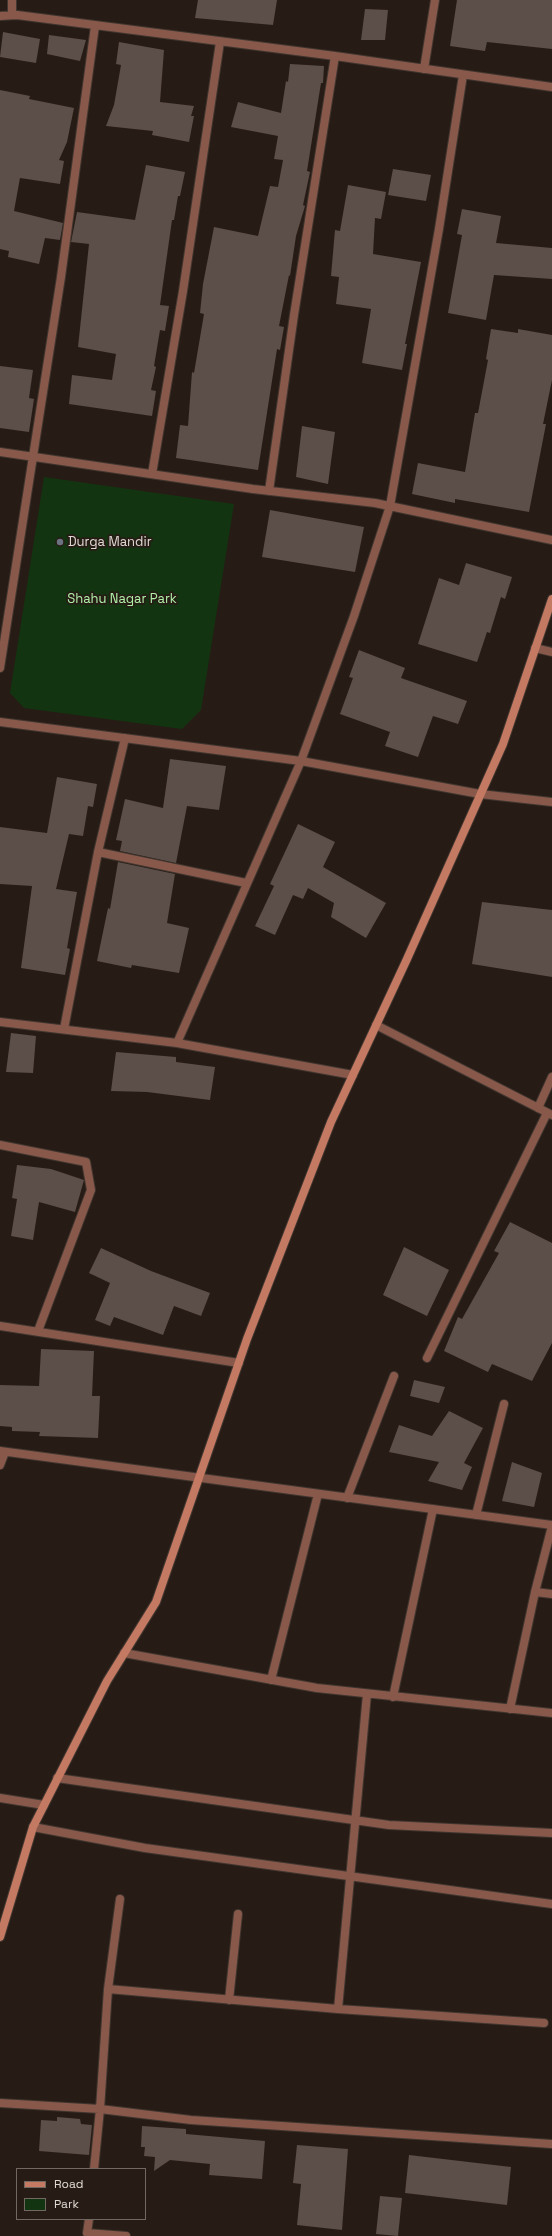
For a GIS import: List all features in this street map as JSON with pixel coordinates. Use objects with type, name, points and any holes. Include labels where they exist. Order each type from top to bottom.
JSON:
[{"type":"street","points":[[12,0],[12,15]]},
{"type":"street","points":[[424,69],[435,0]]},
{"type":"street","points":[[0,16],[12,15],[336,56],[552,87]]},
{"type":"street","points":[[0,668],[34,458],[61,277],[95,26]]},
{"type":"street","points":[[152,474],[183,291],[220,42]]},
{"type":"street","points":[[269,491],[294,315],[336,56]]},
{"type":"street","points":[[177,1043],[246,883],[301,761],[354,616],[390,506],[439,229],[463,75]]},
{"type":"street","points":[[0,452],[269,491],[390,506],[552,540]]},
{"type":"street","points":[[0,1937],[32,1827],[107,1681],[156,1602],[239,1363],[331,1122],[503,744],[552,598]]},
{"type":"street","points":[[535,648],[552,652]]},
{"type":"street","points":[[0,722],[301,761],[480,794],[552,802]]},
{"type":"street","points":[[64,1029],[98,852],[125,738]]},
{"type":"street","points":[[98,852],[246,883]]},
{"type":"street","points":[[0,1022],[177,1043],[353,1075]]},
{"type":"street","points":[[376,1025],[549,1114],[427,1358]]},
{"type":"street","points":[[538,1108],[552,1077]]},
{"type":"street","points":[[0,1144],[86,1162],[91,1190],[38,1332]]},
{"type":"street","points":[[0,1326],[239,1363]]},
{"type":"street","points":[[347,1498],[394,1376]]},
{"type":"street","points":[[476,1515],[504,1404]]},
{"type":"street","points":[[0,1465],[2,1451],[199,1479],[552,1525],[535,1592],[510,1709]]},
{"type":"street","points":[[271,1680],[318,1494]]},
{"type":"street","points":[[393,1697],[433,1510]]},
{"type":"street","points":[[535,1592],[552,1594]]},
{"type":"street","points":[[124,1653],[317,1688],[552,1713]]},
{"type":"street","points":[[338,2009],[367,1694]]},
{"type":"street","points":[[58,1778],[389,1825],[552,1833]]},
{"type":"street","points":[[0,1798],[44,1806]]},
{"type":"street","points":[[32,1827],[145,1848],[552,1904]]},
{"type":"street","points":[[94,2168],[100,2109],[108,1989],[120,1899]]},
{"type":"street","points":[[229,2000],[238,1914]]},
{"type":"street","points":[[108,1989],[338,2009],[544,2023]]},
{"type":"street","points":[[0,2103],[100,2109],[191,2120],[552,2144]]},
{"type":"street","points":[[89,2220],[87,2235],[126,2236]]},
{"type":"green space","name":"Shahu Nagar Park","points":[[44,477],[234,504],[201,710],[182,729],[24,708],[10,693]]},
{"type":"building","points":[[198,0],[277,0],[273,25],[195,18]]},
{"type":"building","points":[[457,0],[552,0],[552,49],[487,42],[485,51],[450,46]]},
{"type":"building","points":[[365,9],[388,10],[385,40],[361,40]]},
{"type":"building","points":[[3,32],[40,39],[36,63],[0,57]]},
{"type":"building","points":[[49,35],[86,40],[80,61],[47,54]]},
{"type":"building","points":[[119,42],[164,50],[160,102],[194,106],[191,116],[194,116],[189,142],[152,135],[153,131],[106,126],[114,105],[121,65],[116,64]]},
{"type":"building","points":[[290,64],[324,66],[323,83],[321,83],[307,171],[310,172],[303,205],[305,206],[296,236],[290,276],[289,275],[279,326],[284,327],[280,350],[277,349],[258,470],[176,458],[180,425],[188,426],[192,372],[194,373],[204,314],[200,313],[203,284],[214,227],[258,236],[270,186],[278,187],[283,160],[274,159],[278,136],[231,127],[238,102],[281,113],[286,81],[288,82]]},
{"type":"building","points":[[0,90],[30,96],[29,99],[74,108],[67,142],[59,160],[64,161],[60,184],[20,178],[14,211],[63,223],[60,240],[45,238],[39,264],[8,257],[9,251],[0,249]]},
{"type":"building","points":[[146,165],[185,172],[180,196],[178,196],[174,220],[172,220],[160,305],[169,306],[165,331],[160,330],[154,366],[156,367],[151,390],[156,391],[152,416],[69,404],[72,375],[112,380],[116,354],[78,347],[89,244],[71,242],[77,212],[135,220]]},
{"type":"building","points":[[393,169],[431,175],[426,201],[388,195]]},
{"type":"building","points":[[348,185],[386,192],[381,219],[375,218],[373,254],[421,262],[405,344],[407,344],[402,370],[362,363],[371,309],[336,304],[339,277],[331,276],[335,230],[340,231]]},
{"type":"building","points":[[462,209],[501,216],[496,243],[552,248],[552,279],[494,275],[486,320],[448,313],[462,235],[457,234]]},
{"type":"building","points":[[491,329],[518,333],[518,329],[552,335],[552,380],[543,424],[546,424],[529,512],[455,499],[455,503],[412,494],[418,463],[465,472],[475,413],[478,413],[488,360],[486,359]]},
{"type":"building","points":[[0,366],[33,370],[29,398],[34,399],[29,432],[0,428]]},
{"type":"building","points":[[302,426],[335,432],[328,484],[296,477]]},
{"type":"building","points":[[270,510],[364,527],[355,572],[262,557]]},
{"type":"building","points":[[466,563],[512,577],[505,599],[501,597],[490,633],[487,632],[477,662],[418,644],[439,578],[459,585]]},
{"type":"building","points":[[359,650],[405,668],[401,678],[467,701],[458,724],[433,716],[418,757],[385,746],[390,732],[340,714],[353,678],[349,677]]},
{"type":"building","points":[[170,759],[226,766],[219,810],[187,806],[176,863],[120,851],[122,841],[116,840],[125,799],[163,808]]},
{"type":"building","points":[[57,777],[97,784],[93,807],[88,806],[83,836],[69,834],[56,889],[77,892],[67,948],[70,949],[65,975],[21,968],[32,886],[0,884],[0,827],[47,833]]},
{"type":"building","points":[[298,824],[335,842],[323,867],[386,903],[366,938],[331,917],[334,903],[308,888],[303,899],[293,895],[275,935],[255,926],[274,886],[270,884]]},
{"type":"building","points":[[118,862],[175,874],[167,923],[189,928],[179,973],[132,965],[131,968],[97,961],[108,908],[110,909]]},
{"type":"building","points":[[482,902],[552,910],[552,977],[472,964]]},
{"type":"building","points":[[11,1033],[36,1036],[33,1073],[6,1072]]},
{"type":"building","points":[[116,1052],[176,1057],[176,1062],[215,1067],[210,1100],[147,1092],[111,1091]]},
{"type":"building","points":[[17,1165],[51,1169],[84,1180],[75,1212],[39,1202],[33,1240],[11,1236],[17,1199],[12,1198]]},
{"type":"building","points":[[510,1222],[552,1243],[552,1343],[532,1381],[492,1364],[488,1372],[444,1351],[458,1317],[462,1319],[499,1253],[494,1251]]},
{"type":"building","points":[[404,1247],[449,1270],[427,1316],[383,1295]]},
{"type":"building","points":[[101,1248],[151,1271],[210,1293],[201,1316],[174,1306],[163,1335],[114,1317],[110,1326],[95,1320],[110,1283],[89,1273]]},
{"type":"building","points":[[41,1349],[94,1351],[92,1396],[100,1396],[98,1438],[39,1436],[40,1432],[12,1431],[12,1427],[0,1426],[0,1385],[39,1386]]},
{"type":"building","points":[[414,1380],[445,1387],[439,1403],[410,1396]]},
{"type":"building","points":[[449,1411],[483,1428],[464,1463],[472,1467],[462,1490],[428,1481],[439,1462],[389,1452],[399,1425],[432,1436]]},
{"type":"building","points":[[512,1462],[542,1473],[534,1507],[502,1501]]},
{"type":"building","points":[[57,2117],[80,2119],[81,2124],[92,2125],[89,2155],[39,2151],[41,2120],[57,2121]]},
{"type":"building","points":[[142,2126],[186,2129],[186,2134],[265,2141],[262,2179],[209,2175],[210,2164],[170,2160],[154,2171],[155,2157],[144,2156],[145,2147],[141,2147]]},
{"type":"building","points":[[297,2145],[348,2149],[342,2230],[297,2225],[301,2184],[293,2183]]},
{"type":"building","points":[[409,2155],[511,2167],[507,2205],[405,2193]]},
{"type":"building","points":[[380,2196],[402,2198],[398,2236],[376,2234]]},
{"type":"place","name":"Durga Mandir","points":[[60,542]]}]
